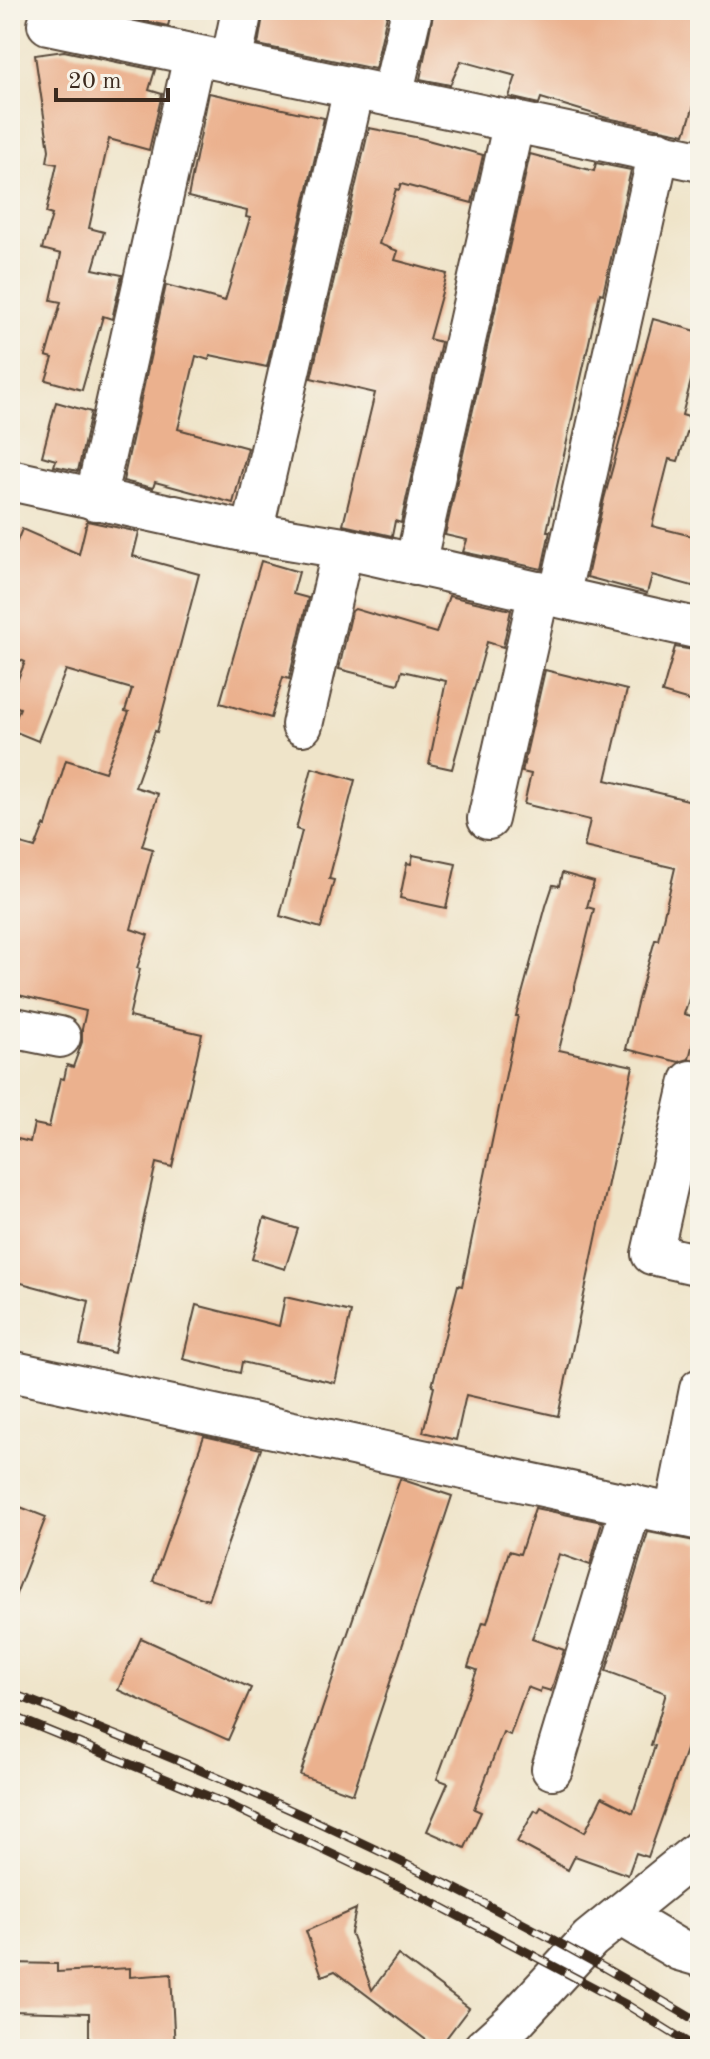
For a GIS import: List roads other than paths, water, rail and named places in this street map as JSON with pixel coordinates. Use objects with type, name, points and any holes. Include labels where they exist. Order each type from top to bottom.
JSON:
[{"type":"street","points":[[54,10],[48,24],[700,161]]},
{"type":"street","points":[[95,500],[213,59],[242,10]]},
{"type":"street","points":[[252,533],[373,93],[412,10]]},
{"type":"street","points":[[415,565],[514,121]]},
{"type":"street","points":[[488,819],[549,595],[659,151]]},
{"type":"street","points":[[10,480],[252,533],[343,548],[700,629]]},
{"type":"street","points":[[302,725],[343,548]]},
{"type":"street","points":[[10,1027],[60,1037]]},
{"type":"street","points":[[691,1081],[652,1254],[700,1265]]},
{"type":"street","points":[[10,1371],[688,1517],[700,1389]]},
{"type":"street","points":[[552,1769],[632,1504]]},
{"type":"street","points":[[483,2049],[515,2020],[576,1952],[700,1850]]},
{"type":"street","points":[[620,1915],[679,1950],[700,1956]]},
{"type":"railway","points":[[10,1693],[202,1771],[347,1836],[561,1944],[700,2023]]},
{"type":"railway","points":[[10,1715],[227,1804],[428,1900],[627,2005],[698,2049]]}]
